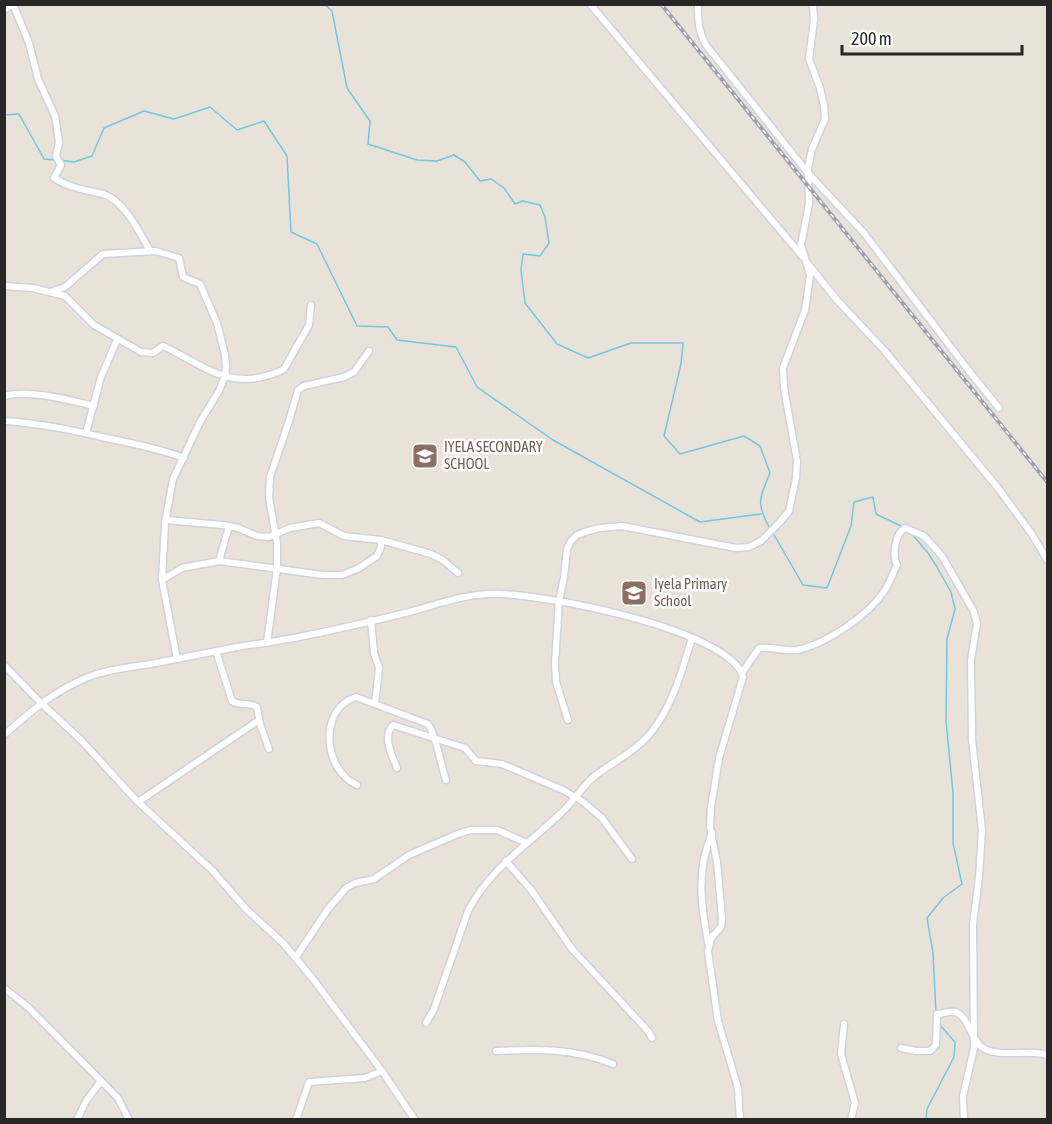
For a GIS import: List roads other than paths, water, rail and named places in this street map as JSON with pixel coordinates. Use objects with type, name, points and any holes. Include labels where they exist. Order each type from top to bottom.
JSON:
[{"type":"street","points":[[4,10],[13,4],[29,43],[38,79],[51,106],[57,126],[56,156],[61,165],[54,178],[77,189],[108,196],[128,213],[150,251]]},
{"type":"street","points":[[590,4],[777,225],[837,300],[884,350],[992,480],[1031,533],[1047,561]]},
{"type":"street","points":[[698,4],[700,35],[706,45],[808,173],[864,233],[999,408]]},
{"type":"street","points":[[568,720],[555,676],[559,601],[567,549],[577,536],[600,528],[622,526],[736,548],[749,547],[769,534],[789,511],[797,461],[784,388],[783,368],[805,310],[810,275],[801,240],[809,204],[808,173],[811,153],[823,126],[825,113],[820,88],[809,59],[814,20],[813,4]]},
{"type":"street","points":[[50,292],[65,287],[103,254],[160,252],[179,258],[183,277],[200,284],[213,311],[225,355],[225,376],[219,391],[192,436],[173,479],[166,520],[162,580],[177,659]]},
{"type":"street","points":[[4,286],[16,286],[65,296],[86,319],[117,340],[148,354],[165,347],[203,368],[241,380],[254,379],[284,369],[309,325],[311,305]]},
{"type":"street","points":[[86,433],[101,377],[117,340]]},
{"type":"street","points":[[267,643],[277,568],[275,535],[270,508],[270,477],[290,421],[298,390],[307,385],[344,377],[354,372],[369,351]]},
{"type":"street","points":[[6,395],[54,398],[94,406]]},
{"type":"street","points":[[4,421],[46,424],[150,446],[184,458]]},
{"type":"street","points":[[166,520],[229,526],[257,536],[268,537],[290,528],[319,523],[344,536],[381,540],[431,554],[443,560],[458,573]]},
{"type":"street","points":[[219,561],[229,526]]},
{"type":"street","points":[[709,946],[711,938],[721,927],[722,918],[711,807],[719,758],[742,684],[742,672],[759,648],[793,650],[807,647],[839,632],[881,596],[897,565],[893,557],[902,530],[905,528],[924,536],[942,556],[973,610],[977,623],[971,660],[972,739],[982,830],[973,924],[973,1057],[963,1096],[964,1119]]},
{"type":"street","points":[[162,580],[182,568],[219,561],[323,575],[342,575],[359,568],[377,556],[381,540]]},
{"type":"street","points":[[4,735],[41,703],[64,688],[95,675],[267,643],[475,595],[516,595],[616,613],[692,638],[717,650],[735,663],[742,672]]},
{"type":"street","points":[[371,620],[374,653],[379,668],[375,704]]},
{"type":"street","points":[[426,1023],[434,1009],[468,911],[483,887],[506,861],[576,797],[594,777],[642,743],[654,729],[674,697],[692,638]]},
{"type":"street","points":[[216,651],[232,701],[255,705],[269,749]]},
{"type":"street","points":[[4,665],[81,740],[138,802],[213,871],[246,909],[296,957],[382,1071],[415,1119]]},
{"type":"street","points":[[357,785],[345,778],[330,753],[329,734],[331,723],[340,708],[352,698],[359,697],[428,724],[433,730],[446,780]]},
{"type":"street","points":[[138,802],[259,720]]},
{"type":"street","points":[[397,768],[388,738],[391,726],[400,726],[465,748],[476,761],[502,764],[576,797],[596,811],[632,859]]},
{"type":"street","points":[[296,957],[328,909],[346,888],[380,876],[409,855],[471,830],[497,831],[527,843]]},
{"type":"street","points":[[712,833],[702,860],[700,877],[718,1021],[738,1088],[740,1119]]},
{"type":"street","points":[[506,861],[532,891],[572,949],[648,1030],[652,1038]]},
{"type":"street","points":[[4,988],[28,1007],[118,1098],[129,1119]]},
{"type":"street","points":[[901,1048],[930,1051],[936,1045],[937,1014],[954,1012],[960,1016],[979,1044],[992,1052],[1030,1051],[1047,1055]]},
{"type":"street","points":[[844,1024],[842,1054],[855,1102],[851,1119]]},
{"type":"street","points":[[495,1051],[550,1049],[588,1055],[613,1064]]},
{"type":"street","points":[[296,1119],[309,1082],[366,1078],[382,1071]]},
{"type":"street","points":[[77,1119],[86,1101],[101,1081]]},
{"type":"waterway","points":[[324,4],[332,11],[347,88],[370,121],[368,144],[417,160],[437,161],[454,155],[465,162],[480,181],[491,179],[504,188],[515,204],[523,201],[540,205],[545,217],[549,243],[540,256],[523,254],[521,270],[525,303],[557,344],[588,358],[631,343],[683,343],[681,364],[664,436],[680,454],[744,436],[760,446],[770,473],[761,495],[761,507],[770,529]]},
{"type":"waterway","points":[[60,160],[74,162],[92,156],[104,128],[144,111],[174,119],[210,107],[237,130],[264,121],[287,156],[291,232],[317,244],[357,326],[388,327],[397,340],[456,347],[477,387],[553,440],[700,522],[761,514]]},
{"type":"waterway","points":[[4,115],[19,114],[44,159],[55,160]]},
{"type":"waterway","points":[[773,533],[803,585],[827,588],[851,526],[854,502],[873,497],[876,514],[903,527]]},
{"type":"waterway","points":[[911,533],[937,567],[951,592],[955,609],[947,639],[946,721],[953,793],[953,843],[962,884],[943,898],[927,918],[933,953],[936,1013]]},
{"type":"waterway","points":[[926,1120],[927,1109],[954,1057],[955,1042],[939,1024]]},
{"type":"railway","points":[[661,4],[1048,483]]},
{"type":"place","name":"IYELA SECONDARY SCHOOL","points":[[425,456]]},
{"type":"place","name":"Iyela Primary School","points":[[634,593]]}]
